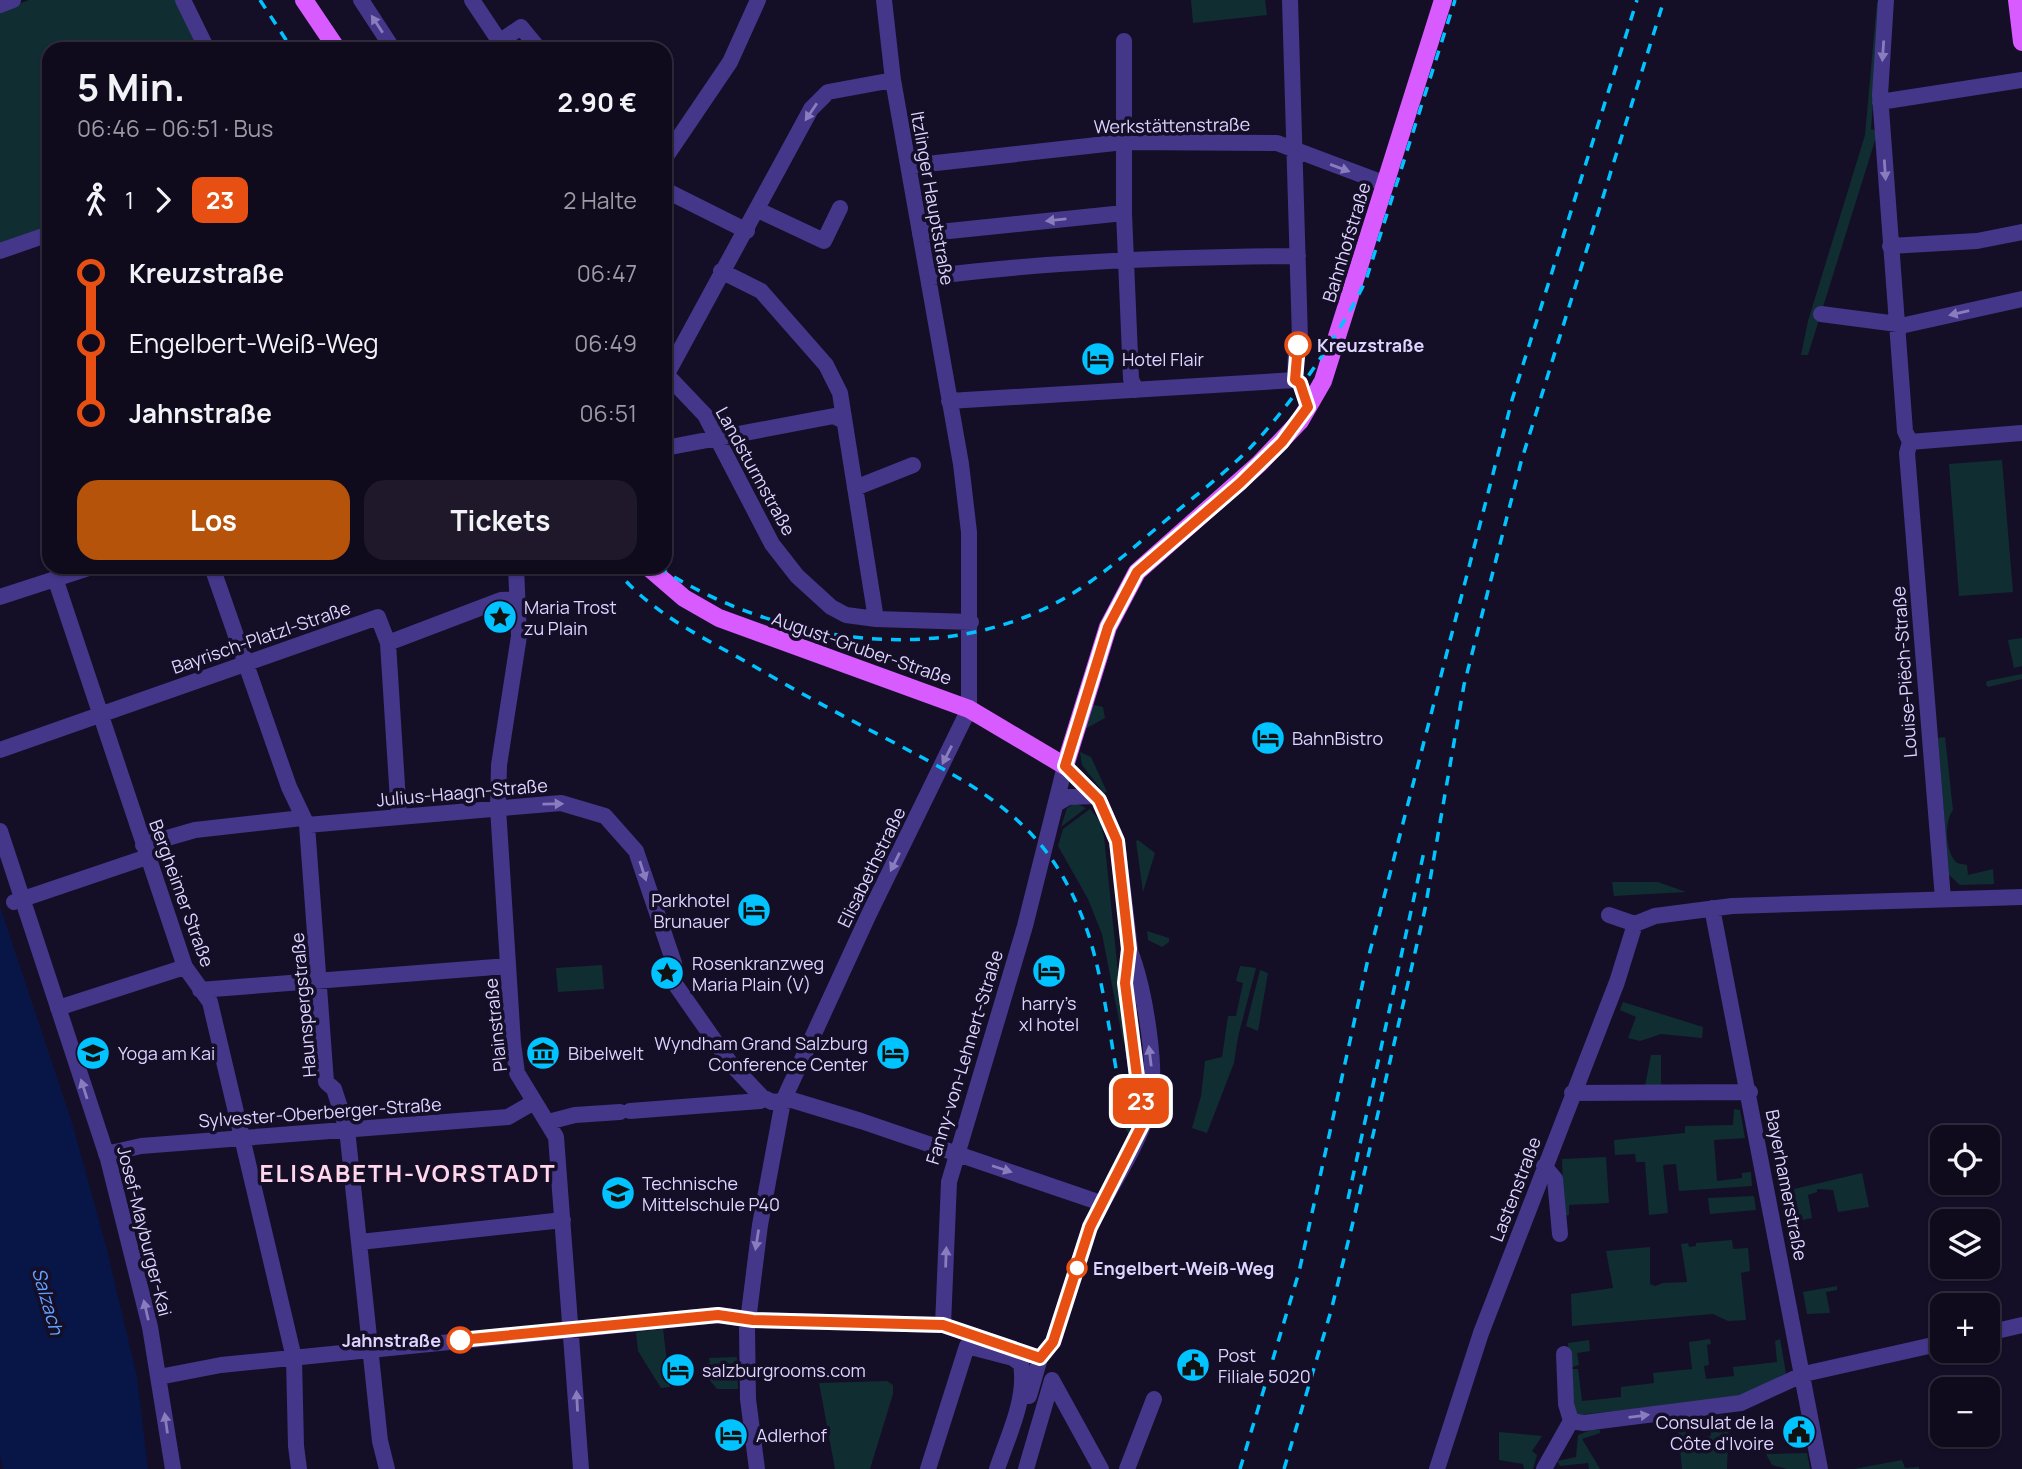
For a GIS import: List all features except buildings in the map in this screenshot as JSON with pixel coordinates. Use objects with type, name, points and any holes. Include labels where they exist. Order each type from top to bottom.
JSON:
[{"type":"main road","points":[[304,0],[332,42]]},
{"type":"main road","name":"Bahnhofstraße","points":[[1108,627],[1137,572],[1240,483],[1282,442],[1324,382],[1443,0]]},
{"type":"main road","points":[[2017,0],[2022,42]]},
{"type":"main road","name":"August-Gruber-Straße","points":[[656,574],[684,598],[737,626],[970,709],[1065,766]]},
{"type":"main road","name":"Fanny-von-Lehnert-Straße","points":[[1065,766],[1108,627]]},
{"type":"street","points":[[0,5],[13,0]]},
{"type":"street","points":[[183,0],[204,42]]},
{"type":"street","points":[[361,0],[388,42]]},
{"type":"street","points":[[472,0],[493,42]]},
{"type":"street","points":[[672,148],[730,62],[758,0]]},
{"type":"street","name":"Itzlinger Hauptstraße","points":[[884,0],[893,80],[949,401]]},
{"type":"street","points":[[1290,0],[1300,339],[1296,350],[1298,382],[1308,407]]},
{"type":"street","name":"Louise-Piëch-Straße","points":[[1886,0],[1880,102],[1905,431],[1910,442],[1908,463],[1943,900]]},
{"type":"street","points":[[499,42],[521,27],[533,42]]},
{"type":"street","points":[[1124,41],[1124,214],[1131,379],[1136,390]]},
{"type":"street","points":[[1880,102],[2022,79]]},
{"type":"street","points":[[672,362],[721,271],[747,232],[811,109],[828,92],[893,80]]},
{"type":"street","name":"Werkstättenstraße","points":[[909,166],[1124,142],[1277,143],[1386,184]]},
{"type":"street","points":[[672,194],[747,232]]},
{"type":"street","points":[[758,210],[824,242],[840,208]]},
{"type":"street","points":[[920,234],[1124,214]]},
{"type":"street","points":[[1890,247],[1976,241],[2022,232]]},
{"type":"street","points":[[0,251],[42,236]]},
{"type":"street","points":[[928,276],[1023,265],[1127,258],[1298,256]]},
{"type":"street","points":[[721,271],[761,291],[826,365],[840,393],[876,619]]},
{"type":"street","points":[[1821,314],[1896,325],[2022,299]]},
{"type":"street","name":"Landsturmstraße","points":[[672,379],[705,415],[772,544],[797,576],[835,610],[846,615],[876,619],[971,622]]},
{"type":"street","points":[[949,401],[1324,382]]},
{"type":"street","name":"Elisabethstraße","points":[[757,1469],[748,1399],[748,1318],[760,1225],[783,1101],[869,914],[970,709],[969,532],[949,401]]},
{"type":"street","points":[[672,447],[834,416],[844,421]]},
{"type":"street","points":[[1910,442],[2022,433]]},
{"type":"street","points":[[855,488],[913,465]]},
{"type":"street","points":[[0,597],[68,574]]},
{"type":"street","name":"Haunspergstraße","points":[[214,574],[304,821],[326,1082],[334,1089],[347,1129],[380,1441],[387,1469]]},
{"type":"street","name":"Plainstraße","points":[[516,574],[519,636],[499,765],[498,808],[509,966],[517,1073],[556,1137],[573,1329],[581,1469]]},
{"type":"street","name":"Bergheimer Straße","points":[[55,578],[185,967],[210,1002],[294,1358],[299,1469]]},
{"type":"street","points":[[399,817],[388,643],[502,600],[518,599]]},
{"type":"street","name":"Bayrisch-Platzl-Straße","points":[[0,750],[378,617],[388,643]]},
{"type":"street","points":[[1006,1469],[1040,1358],[1053,1342],[1088,1234],[1101,1203],[1143,1123],[1125,983],[1129,949],[1117,841],[1109,818],[1096,796],[1065,766]]},
{"type":"street","name":"Fanny-von-Lehnert-Straße","points":[[943,1325],[949,1182],[1026,926],[1065,766]]},
{"type":"street","points":[[1056,804],[1068,797],[1096,796]]},
{"type":"street","name":"Julius-Haagn-Straße","points":[[18,901],[195,830],[561,803],[590,810],[615,824],[636,851],[674,964],[676,984],[712,1038],[749,1086],[772,1102],[783,1101],[827,1111],[1101,1203]]},
{"type":"street","name":"Josef-Mayburger-Kai","points":[[0,831],[18,901],[58,1008],[106,1154],[144,1301],[173,1469]]},
{"type":"street","points":[[1609,915],[1635,924],[1655,916],[1712,908],[2022,897]]},
{"type":"street","name":"Bayerhamerstraße","points":[[1712,908],[1804,1374],[1820,1469]]},
{"type":"street","name":"Lastenstraße","points":[[1437,1469],[1481,1333],[1617,982],[1635,924]]},
{"type":"street","points":[[200,990],[509,966]]},
{"type":"street","points":[[58,1008],[185,967]]},
{"type":"street","points":[[1572,1093],[1749,1092]]},
{"type":"street","points":[[548,1122],[575,1115],[760,1101]]},
{"type":"street","name":"Sylvester-Oberberger-Straße","points":[[106,1154],[140,1146],[508,1116],[534,1102]]},
{"type":"street","points":[[1544,1166],[1555,1179],[1560,1234]]},
{"type":"street","points":[[360,1242],[563,1220]]},
{"type":"street","points":[[159,1377],[216,1366],[718,1315],[943,1325],[1040,1358]]},
{"type":"street","points":[[2000,1330],[2022,1325]]},
{"type":"street","points":[[928,1469],[967,1346],[1013,1357],[1021,1364],[1023,1379],[1018,1402],[997,1469]]},
{"type":"street","points":[[1571,1421],[1584,1423],[1741,1403],[1804,1374],[1930,1346]]},
{"type":"street","points":[[1544,1469],[1571,1421],[1566,1404],[1564,1353]]},
{"type":"street","points":[[1026,1469],[1052,1380],[1101,1469]]},
{"type":"street","points":[[1127,1469],[1154,1399]]},
{"type":"green space","points":[[29,0],[177,0],[198,42],[42,42],[42,228],[0,243],[0,11]]},
{"type":"green space","points":[[1191,0],[1265,0],[1267,15],[1193,23]]},
{"type":"green space","points":[[1877,2],[1881,2],[1871,129],[1878,131],[1808,355],[1801,355],[1808,321],[1865,135]]},
{"type":"green space","points":[[2002,460],[2013,592],[1959,596],[1949,464]]},
{"type":"green space","points":[[2022,638],[2022,666],[2014,668],[2008,640]]},
{"type":"green space","points":[[2022,674],[2022,679],[1988,687],[1986,684],[1987,681]]},
{"type":"green space","points":[[1093,705],[1103,707],[1105,718],[1085,729]]},
{"type":"green space","points":[[1945,737],[1953,810],[1947,829],[1950,852],[1957,863],[1967,865],[1968,875],[1993,869],[1994,884],[1960,885],[1949,875],[1938,738]]},
{"type":"green space","points":[[1080,752],[1091,757],[1107,792],[1104,793],[1082,765]]},
{"type":"green space","points":[[1075,803],[1086,808],[1061,827],[1067,808]]},
{"type":"green space","points":[[1090,809],[1100,821],[1104,837],[1123,1041],[1102,934],[1088,899],[1058,846],[1063,829]]},
{"type":"green space","points":[[1136,841],[1155,853],[1143,892]]},
{"type":"green space","points":[[1612,882],[1658,882],[1686,892],[1614,896]]},
{"type":"green space","points":[[1147,931],[1169,938],[1169,942],[1162,947],[1148,940]]},
{"type":"green space","points":[[602,965],[604,989],[558,992],[556,968]]},
{"type":"green space","points":[[1240,966],[1256,968],[1234,1063],[1207,1133],[1192,1128],[1201,1096],[1205,1061],[1222,1057],[1228,1016],[1236,1016],[1243,983],[1236,981]]},
{"type":"green space","points":[[1260,970],[1268,973],[1258,1031],[1246,1026]]},
{"type":"green space","points":[[1623,1002],[1703,1027],[1702,1038],[1661,1034],[1640,1041],[1628,1038],[1636,1017],[1620,1010]]},
{"type":"green space","points":[[1651,1055],[1661,1055],[1661,1086],[1645,1086]]},
{"type":"green space","points":[[1117,1099],[1123,1103],[1135,1099],[1129,1135],[1119,1117]]},
{"type":"green space","points":[[1734,1109],[1740,1110],[1745,1138],[1714,1140],[1717,1181],[1742,1178],[1742,1173],[1751,1172],[1752,1186],[1679,1191],[1676,1164],[1663,1165],[1668,1213],[1649,1215],[1645,1162],[1636,1162],[1635,1154],[1615,1155],[1614,1140],[1685,1133],[1685,1126],[1733,1125]]},
{"type":"green space","points":[[1606,1157],[1609,1203],[1569,1205],[1569,1215],[1564,1216],[1562,1159]]},
{"type":"green space","points":[[1862,1173],[1869,1207],[1838,1212],[1833,1190],[1817,1189],[1817,1192],[1808,1195],[1812,1218],[1788,1223],[1784,1202],[1795,1199],[1794,1189]]},
{"type":"green space","points":[[1754,1196],[1756,1210],[1710,1214],[1708,1198]]},
{"type":"green space","points":[[1732,1240],[1733,1249],[1748,1248],[1750,1271],[1741,1273],[1746,1320],[1728,1321],[1713,1314],[1572,1326],[1571,1294],[1613,1288],[1606,1251],[1650,1247],[1650,1284],[1655,1286],[1687,1282],[1681,1244],[1688,1243],[1689,1247],[1696,1246],[1696,1243]]},
{"type":"green space","points":[[1837,1286],[1837,1290],[1826,1292],[1830,1313],[1807,1314],[1803,1292]]},
{"type":"green space","points":[[663,1329],[670,1387],[661,1388],[638,1351],[636,1332]]},
{"type":"green space","points":[[1710,1339],[1711,1344],[1707,1345],[1709,1365],[1704,1366],[1706,1379],[1734,1376],[1733,1367],[1777,1362],[1775,1341],[1780,1339],[1786,1373],[1741,1398],[1576,1415],[1568,1369],[1578,1369],[1582,1401],[1621,1397],[1621,1387],[1654,1383],[1653,1373],[1692,1369],[1689,1342]]},
{"type":"green space","points":[[1589,1340],[1590,1351],[1577,1353],[1579,1365],[1569,1368],[1568,1343]]},
{"type":"green space","points":[[737,1357],[738,1389],[717,1389],[707,1377],[705,1364],[710,1363],[709,1358]]},
{"type":"green space","points":[[887,1381],[893,1385],[893,1394],[870,1469],[835,1469],[819,1383]]},
{"type":"green space","points":[[1729,1415],[1727,1469],[1682,1469],[1677,1419],[1684,1419],[1687,1439],[1711,1436],[1709,1416]]},
{"type":"green space","points":[[1600,1430],[1600,1433],[1582,1439],[1600,1469],[1589,1469],[1588,1463],[1560,1466],[1557,1461],[1576,1457],[1578,1435]]},
{"type":"green space","points":[[1499,1432],[1542,1436],[1532,1451],[1537,1455],[1533,1469],[1524,1469],[1523,1464],[1499,1460]]},
{"type":"green space","points":[[1807,1453],[1810,1469],[1787,1469],[1772,1465],[1766,1454]]},
{"type":"green space","points":[[1902,1460],[1905,1468],[1919,1469],[1854,1469]]},
{"type":"water","name":"Salzach","points":[[0,907],[73,1126],[107,1250],[137,1377],[148,1469],[3,1469],[0,1456]]},
{"type":"railway","points":[[260,0],[287,42]]},
{"type":"railway","points":[[670,574],[702,592],[749,612],[798,627],[849,636],[900,640],[951,636],[1001,625],[1048,607],[1099,576],[1248,450],[1297,392],[1343,323],[1366,280],[1455,0]]},
{"type":"railway","points":[[1240,1469],[1299,1272],[1368,959],[1512,400],[1637,0]]},
{"type":"railway","points":[[1284,1469],[1331,1311],[1353,1222],[1425,909],[1464,685],[1521,462],[1664,0]]},
{"type":"railway","points":[[620,574],[643,598],[678,623],[802,694],[954,775],[1010,814],[1034,837],[1074,897],[1089,936],[1104,996],[1121,1097]]},
{"type":"railway","points":[[1348,1199],[1425,847]]},
{"type":"bus line","name":"23","points":[[460,1340],[718,1315],[753,1320],[943,1325],[1040,1358],[1053,1342],[1090,1227],[1143,1123],[1125,983],[1129,949],[1117,841],[1099,800],[1065,766],[1108,627],[1117,605],[1137,572],[1240,483],[1282,442],[1308,407],[1300,383],[1295,380],[1298,345]]},
{"type":"place","name":"Kreuzstraße","points":[[1298,345]]},
{"type":"place","name":"Hotel Flair","points":[[1098,359]]},
{"type":"place","name":"Maria Trost zu Plain","points":[[500,617]]},
{"type":"place","name":"BahnBistro","points":[[1268,738]]},
{"type":"place","name":"Parkhotel Brunauer","points":[[754,910]]},
{"type":"place","name":"harry’s xl hotel","points":[[1049,971]]},
{"type":"place","name":"Rosenkranzweg Maria Plain (V)","points":[[667,973]]},
{"type":"place","name":"Yoga am Kai","points":[[93,1053]]},
{"type":"place","name":"Bibelwelt","points":[[543,1053]]},
{"type":"place","name":"Wyndham Grand Salzburg Conference Center","points":[[893,1053]]},
{"type":"place","name":"Technische Mittelschule P40","points":[[618,1193]]},
{"type":"place","name":"Engelbert-Weiß-Weg","points":[[1077,1268]]},
{"type":"place","name":"Jahnstraße","points":[[460,1340]]},
{"type":"place","name":"Post Filiale 5020","points":[[1193,1365]]},
{"type":"place","name":"salzburgrooms.com","points":[[678,1370]]},
{"type":"place","name":"Consulat de la Côte d'Ivoire","points":[[1799,1432]]},
{"type":"place","name":"Adlerhof","points":[[731,1435]]},
{"type":"district","name":"ELISABETH-VORSTADT","points":[[408,1172]]}]
